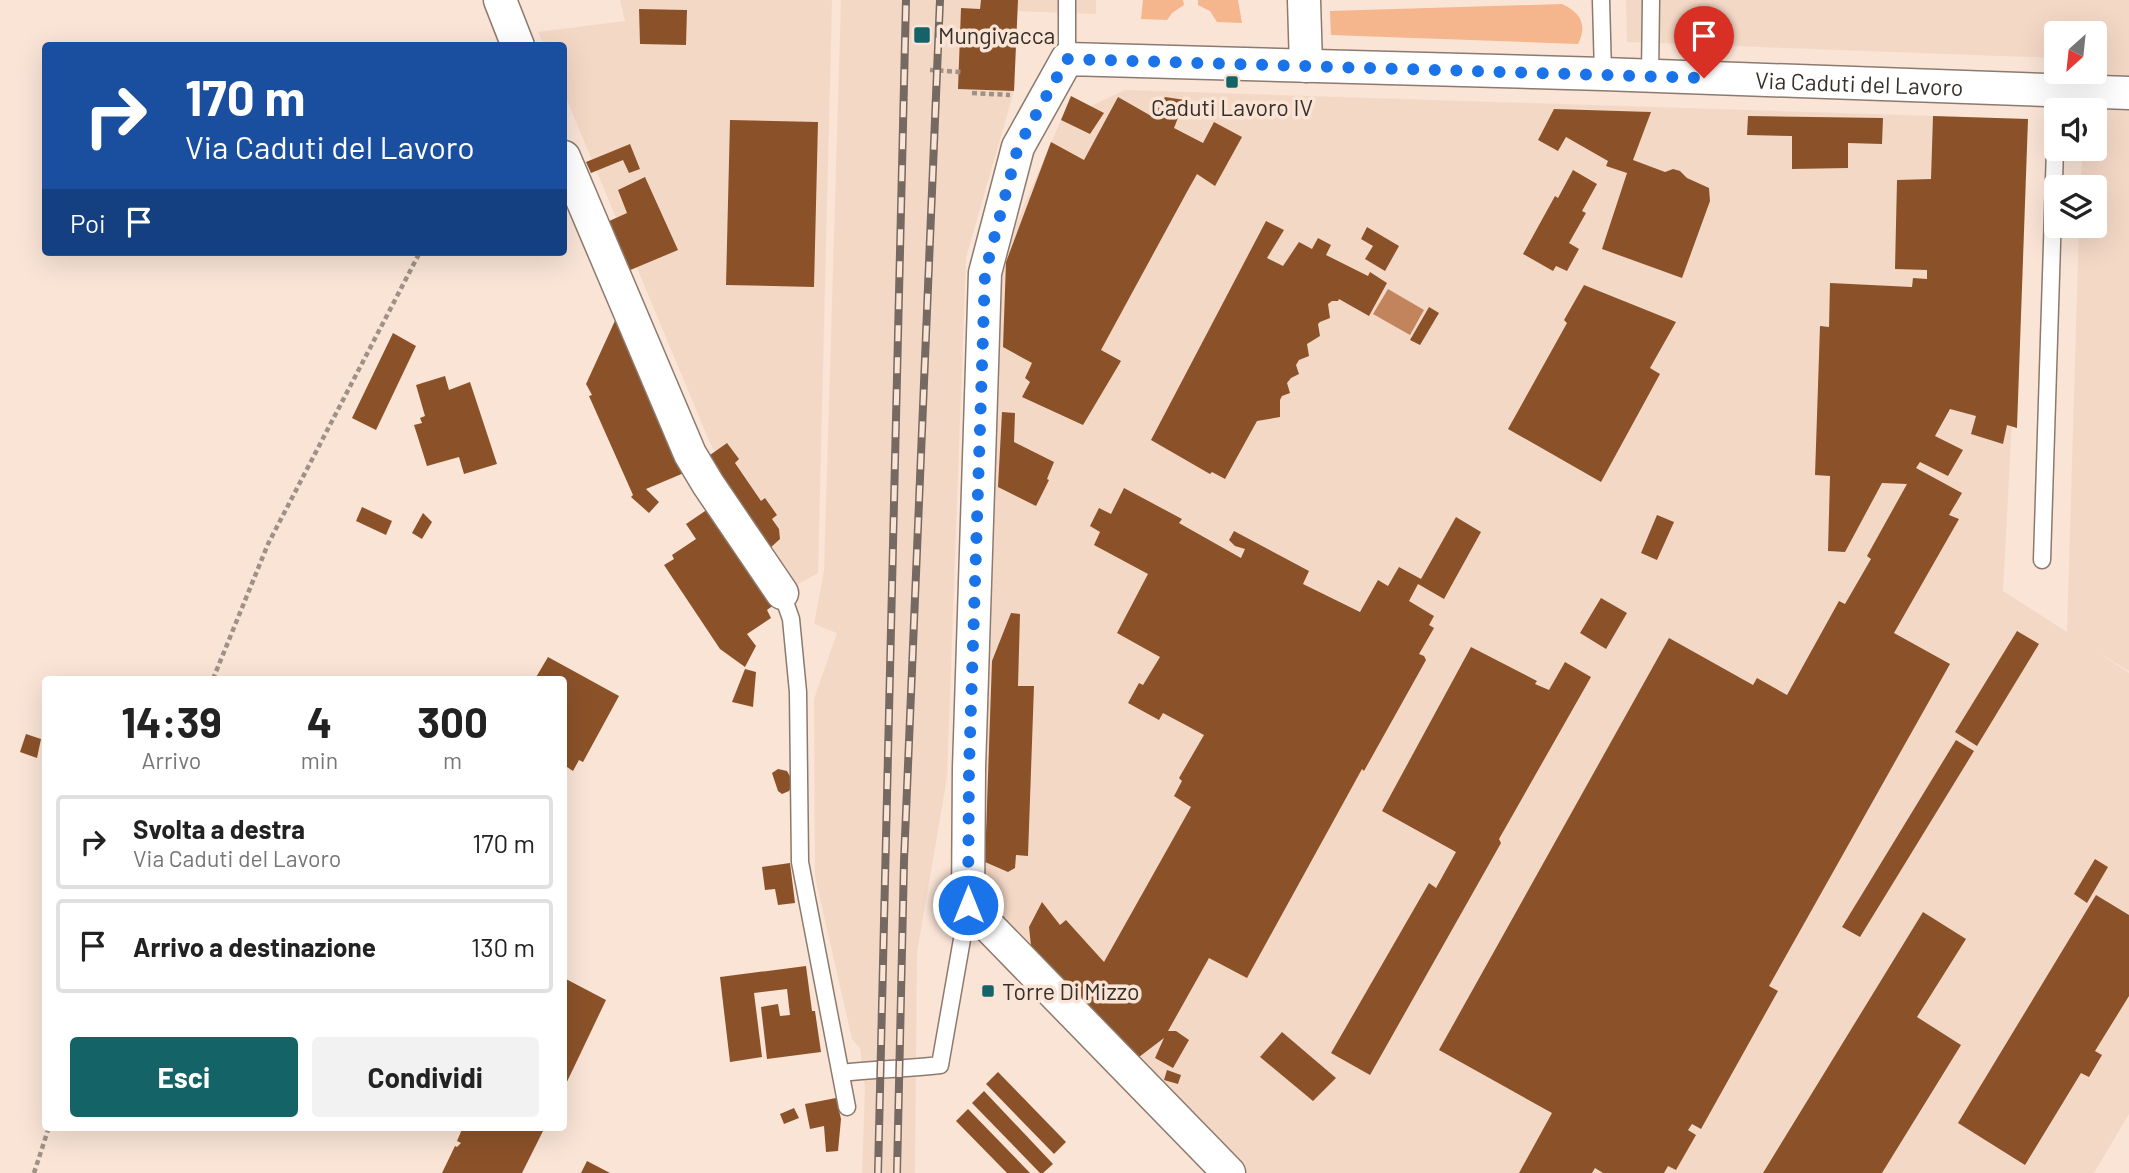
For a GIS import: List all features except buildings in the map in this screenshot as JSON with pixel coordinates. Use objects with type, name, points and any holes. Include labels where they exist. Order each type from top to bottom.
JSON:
[{"type":"street","points":[[500,0],[516,42]]},
{"type":"street","points":[[1304,0],[1306,66]]},
{"type":"street","points":[[1067,59],[1018,147],[985,273],[969,768],[968,905],[1229,1173]]},
{"type":"street","name":"Via Caduti del Lavoro","points":[[1067,59],[1650,76],[2044,105]]},
{"type":"street","name":"Via Caduti del Lavoro","points":[[2101,98],[2129,93]]},
{"type":"street","points":[[567,164],[690,454],[782,593]]},
{"type":"lane","points":[[1067,0],[1067,59]]},
{"type":"lane","points":[[1601,0],[1603,74]]},
{"type":"lane","points":[[1650,76],[1651,0]]},
{"type":"lane","points":[[2042,560],[2055,161]]},
{"type":"lane","points":[[782,593],[791,619],[797,692],[800,862],[847,1107]]},
{"type":"lane","points":[[841,1073],[940,1065],[968,905]]},
{"type":"path","points":[[930,70],[961,72]]},
{"type":"path","points":[[214,676],[268,544],[418,256]]},
{"type":"path","points":[[34,1173],[48,1131]]},
{"type":"shaded area","points":[[620,0],[832,0],[818,573],[793,587],[710,443],[567,100],[567,42],[543,42],[538,32],[625,21]]},
{"type":"shaded area","points":[[841,0],[1096,0],[1096,14],[1017,11],[1014,91],[966,258],[947,778],[917,952],[915,1173],[862,1173],[865,1088],[860,1048],[852,1039],[815,877],[814,699],[837,633],[814,624],[824,571]]},
{"type":"shaded area","points":[[1143,0],[1183,0],[1184,5],[1167,20],[1141,19]]},
{"type":"shaded area","points":[[1198,0],[1238,0],[1242,23],[1217,22],[1210,11],[1198,5]]},
{"type":"shaded area","points":[[1626,0],[2129,0],[2129,671],[2097,652],[2129,673],[2129,1114],[2094,1173],[1238,1173],[975,902],[999,263],[1061,120],[1125,90],[2028,119],[2003,591],[2067,632],[2079,238],[2107,238],[2107,175],[2081,175],[2082,161],[2107,161],[2107,98],[2083,98],[2084,84],[2107,84],[2107,21],[2044,21],[2044,58],[1627,42]]},
{"type":"shaded area","points":[[1562,4],[1578,15],[1582,25],[1578,44],[1331,35],[1330,11]]},
{"type":"shaded area","points":[[1388,289],[1424,310],[1410,335],[1373,314]]},
{"type":"railway","points":[[878,1173],[906,0]]},
{"type":"railway","points":[[897,1173],[904,861],[940,0]]},
{"type":"place","name":"Mungivacca","points":[[922,35]]},
{"type":"place","name":"Caduti Lavoro IV","points":[[1232,82]]},
{"type":"place","name":"Torre Di Mizzo","points":[[988,991]]},
{"type":"route","points":[[968,905],[969,768],[985,273],[1018,147],[1067,59],[1704,78]]}]
